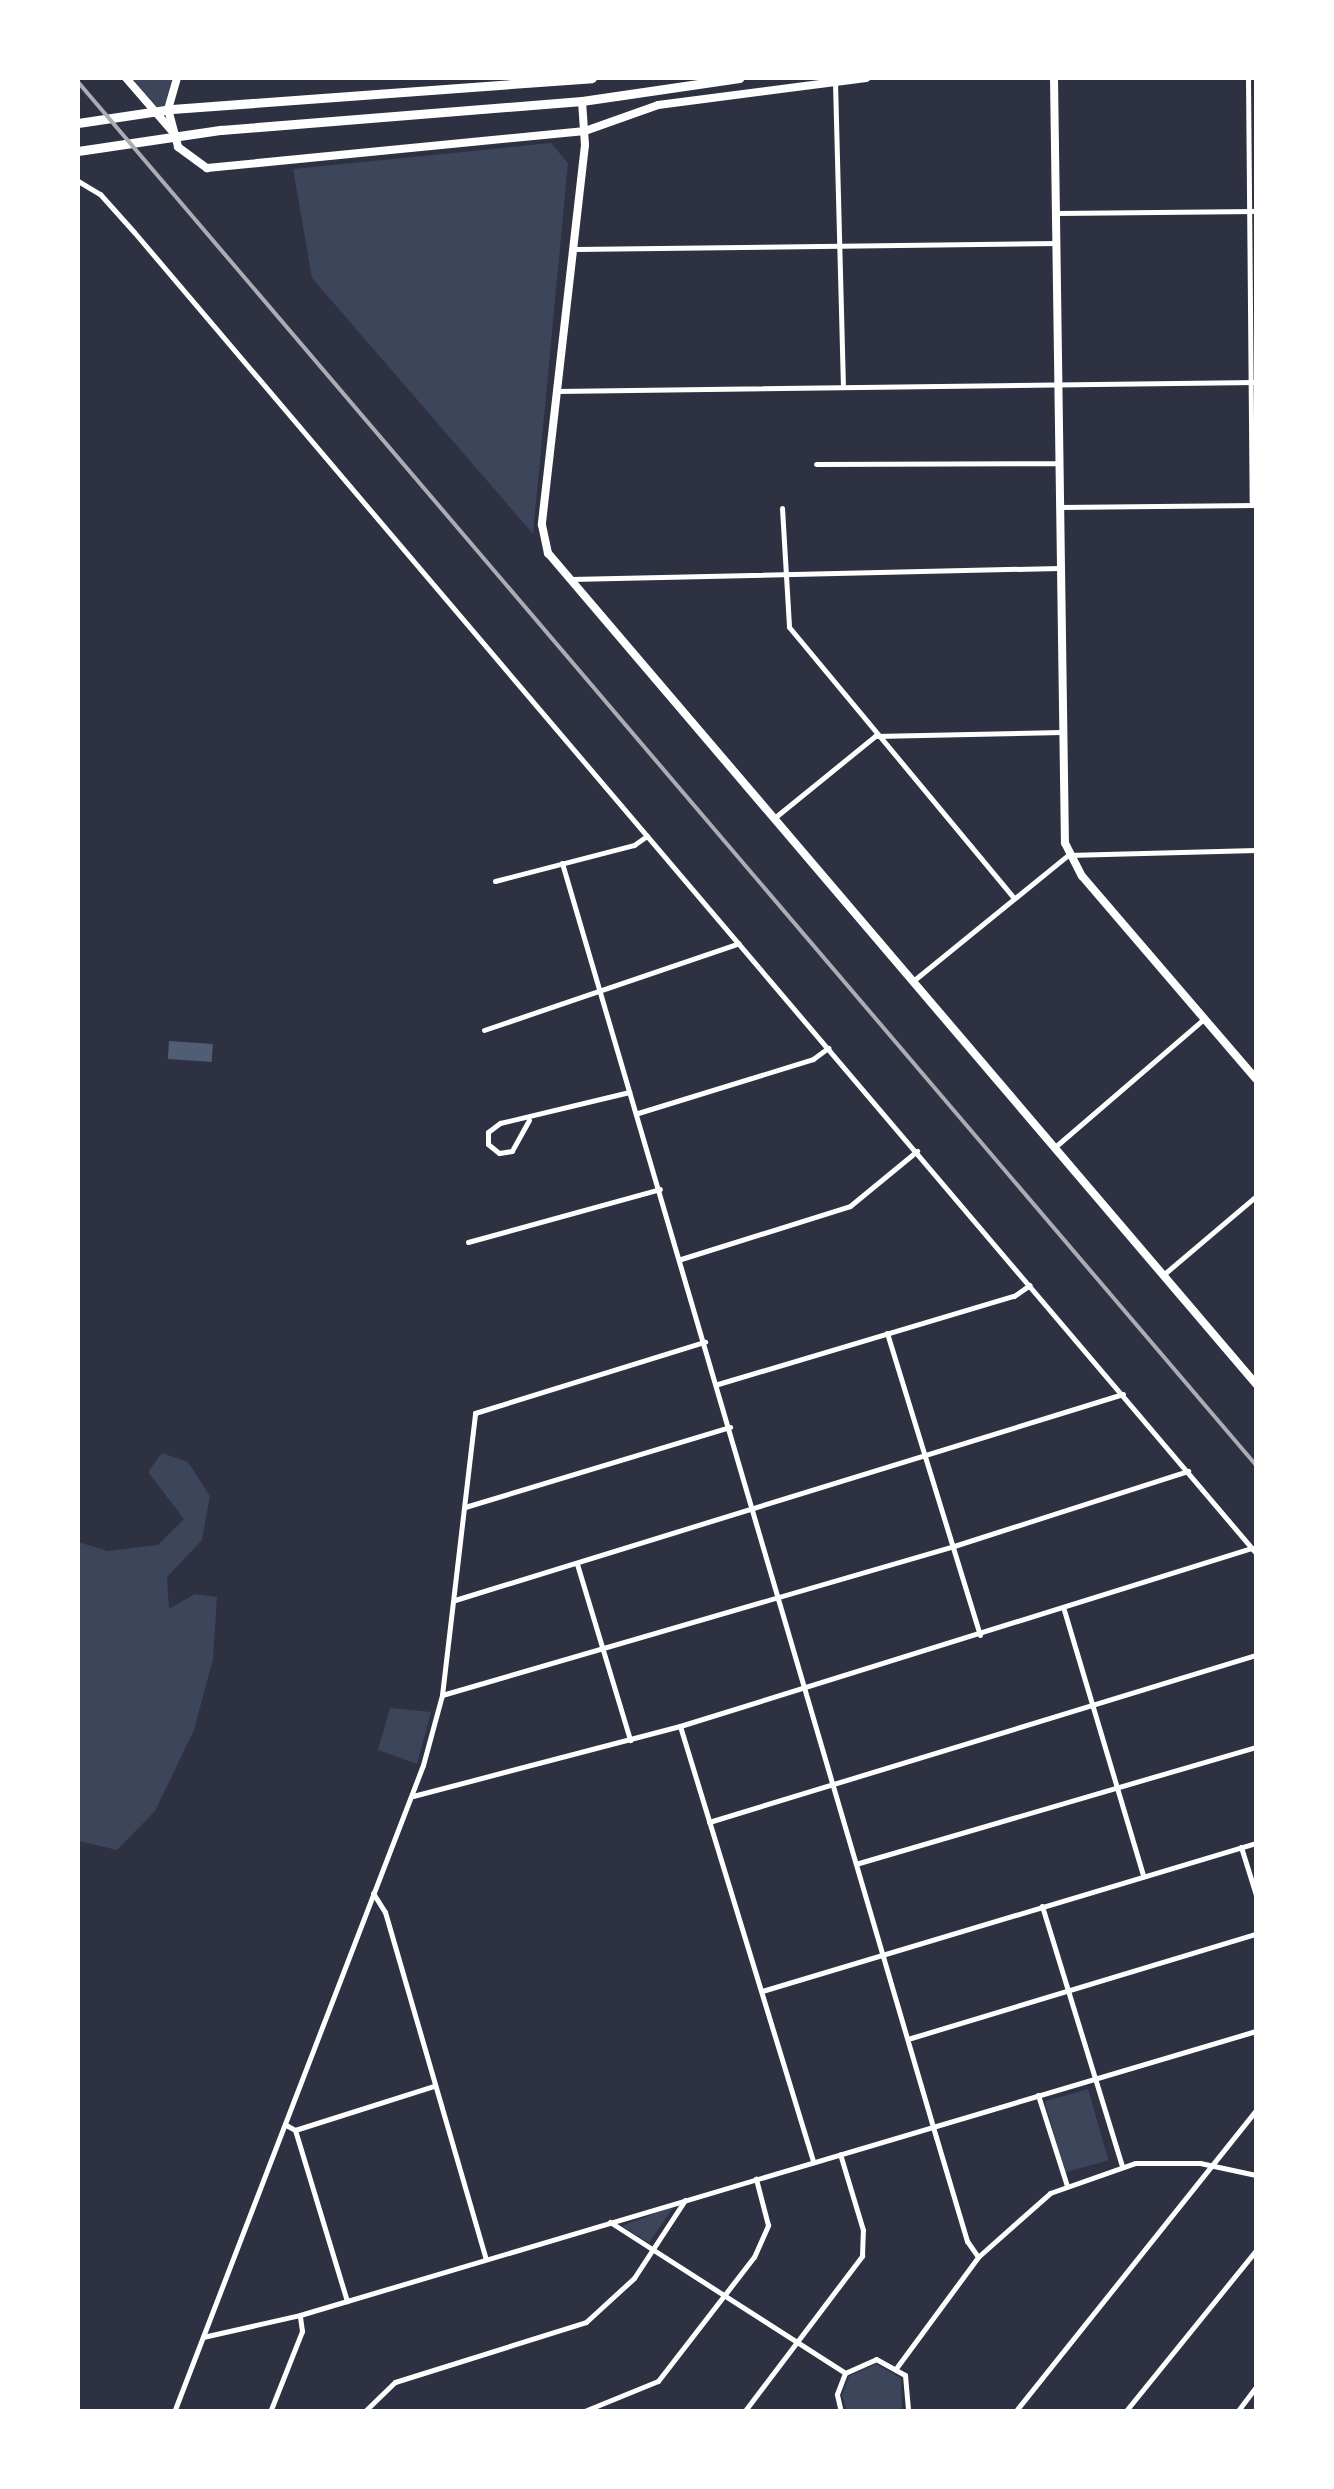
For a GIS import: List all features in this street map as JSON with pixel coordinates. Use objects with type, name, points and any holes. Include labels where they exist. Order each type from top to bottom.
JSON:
[{"type":"main road","points":[[78,123],[231,104],[592,78]]},
{"type":"main road","points":[[78,151],[221,130],[582,101],[740,78]]},
{"type":"street","points":[[126,78],[174,134]]},
{"type":"street","points":[[177,78],[168,103],[174,134],[182,153],[207,168],[585,131],[658,105],[866,78]]},
{"type":"street","points":[[1054,78],[1062,732],[1068,855],[1256,1079]]},
{"type":"street","points":[[1060,507],[1254,504],[1253,211],[1248,78]]},
{"type":"street","points":[[835,81],[843,384]]},
{"type":"street","points":[[582,101],[585,131],[542,526],[548,553],[1256,1384]]},
{"type":"street","points":[[78,181],[100,194],[134,232],[1254,1551],[680,1726],[412,1796]]},
{"type":"street","points":[[1056,213],[1253,211]]},
{"type":"street","points":[[573,249],[1057,243]]},
{"type":"street","points":[[558,391],[843,384],[1254,382]]},
{"type":"street","points":[[816,464],[1059,464]]},
{"type":"street","points":[[782,508],[789,626],[875,736],[1012,897]]},
{"type":"street","points":[[571,579],[784,570],[1060,568]]},
{"type":"street","points":[[773,818],[875,736],[1062,732]]},
{"type":"street","points":[[495,880],[647,836]]},
{"type":"street","points":[[913,981],[1068,855],[1256,850]]},
{"type":"street","points":[[562,863],[682,1259],[967,2240],[978,2257]]},
{"type":"street","points":[[484,1030],[738,943]]},
{"type":"street","points":[[1055,1146],[1204,1019]]},
{"type":"street","points":[[637,1113],[813,1059],[828,1048]]},
{"type":"street","points":[[529,1120],[512,1151],[499,1153],[488,1144],[488,1132],[500,1123],[529,1120],[630,1092]]},
{"type":"street","points":[[682,1259],[850,1206],[917,1151]]},
{"type":"street","points":[[468,1242],[660,1190]]},
{"type":"street","points":[[1163,1275],[1256,1196]]},
{"type":"street","points":[[718,1384],[1014,1296],[1030,1285]]},
{"type":"street","points":[[887,1333],[980,1635]]},
{"type":"street","points":[[174,2412],[412,1796],[442,1696],[479,1408],[706,1342]]},
{"type":"street","points":[[455,1600],[928,1458],[1123,1394]]},
{"type":"street","points":[[466,1508],[730,1427]]},
{"type":"street","points":[[442,1696],[954,1546],[1188,1471]]},
{"type":"street","points":[[576,1564],[630,1740]]},
{"type":"street","points":[[1064,1610],[1143,1875]]},
{"type":"street","points":[[710,1822],[1256,1655]]},
{"type":"street","points":[[680,1726],[813,2162]]},
{"type":"street","points":[[859,1862],[1256,1747]]},
{"type":"street","points":[[762,1990],[1256,1842]]},
{"type":"street","points":[[1241,1847],[1256,1895]]},
{"type":"street","points":[[373,1892],[385,1912],[486,2259]]},
{"type":"street","points":[[1042,1906],[1122,2166]]},
{"type":"street","points":[[911,2038],[1256,1934]]},
{"type":"street","points":[[203,2337],[300,2315],[1256,2031]]},
{"type":"street","points":[[295,2130],[434,2086]]},
{"type":"street","points":[[1038,2095],[1067,2186]]},
{"type":"street","points":[[1015,2412],[1256,2110]]},
{"type":"street","points":[[286,2125],[295,2130],[347,2300]]},
{"type":"street","points":[[744,2412],[864,2248],[840,2154]]},
{"type":"street","points":[[898,2367],[978,2257],[1021,2214],[1067,2186],[1122,2166],[1213,2165],[1256,2174]]},
{"type":"street","points":[[582,2412],[658,2381],[724,2295],[767,2232],[756,2178]]},
{"type":"street","points":[[364,2412],[395,2382],[586,2322],[654,2251],[685,2200]]},
{"type":"street","points":[[610,2222],[845,2373]]},
{"type":"street","points":[[1125,2412],[1256,2250]]},
{"type":"street","points":[[270,2412],[302,2332],[300,2315]]},
{"type":"street","points":[[842,2412],[838,2394],[845,2373],[876,2359],[898,2367],[910,2386],[908,2412]]},
{"type":"street","points":[[1236,2412],[1256,2387]]},
{"type":"shaded area","points":[[132,78],[172,78],[163,114]]},
{"type":"shaded area","points":[[551,143],[568,163],[533,534],[312,278],[293,169]]},
{"type":"shaded area","points":[[169,1041],[213,1044],[212,1062],[168,1059]]},
{"type":"shaded area","points":[[162,1453],[188,1462],[210,1496],[202,1540],[167,1577],[169,1609],[195,1594],[217,1597],[213,1659],[194,1730],[155,1811],[117,1850],[78,1841],[78,1542],[108,1551],[158,1545],[184,1519],[148,1472]]},
{"type":"shaded area","points":[[390,1708],[431,1712],[417,1764],[378,1750]]},
{"type":"shaded area","points":[[1088,2089],[1108,2160],[1065,2173],[1045,2101]]},
{"type":"shaded area","points":[[674,2206],[649,2243],[622,2226]]},
{"type":"shaded area","points":[[876,2364],[901,2378],[902,2411],[847,2412],[842,2395],[849,2376]]},
{"type":"railway","points":[[78,82],[1256,1465]]}]
